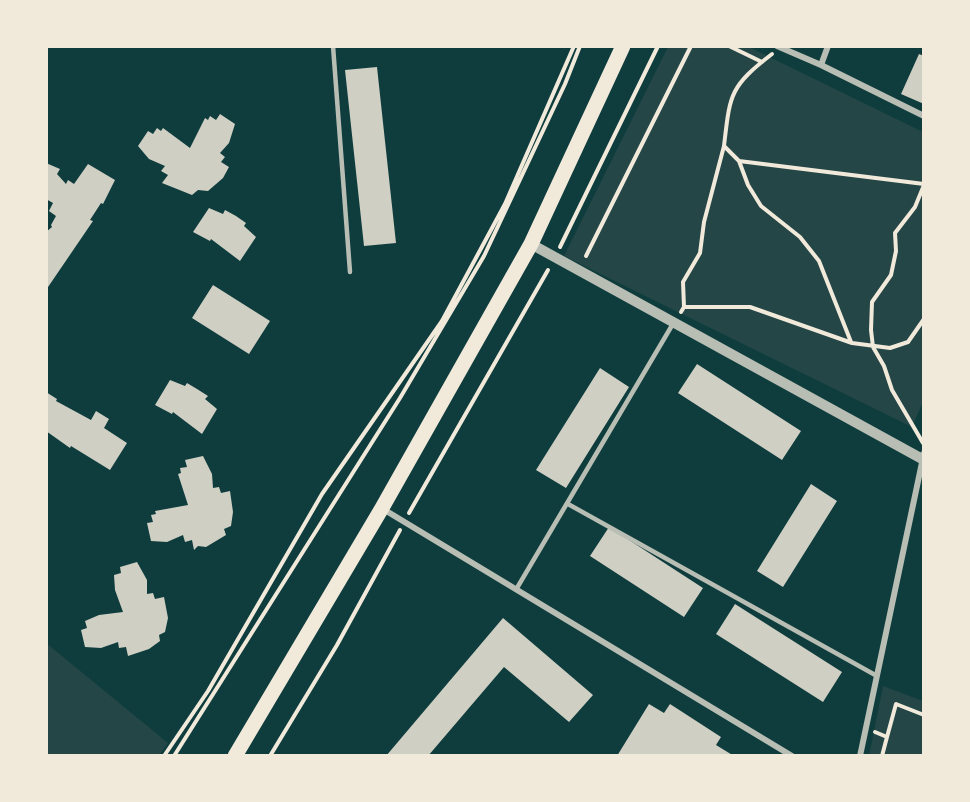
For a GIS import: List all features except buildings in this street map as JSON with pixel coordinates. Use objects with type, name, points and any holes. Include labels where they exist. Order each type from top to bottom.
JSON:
[{"type":"main road","points":[[235,756],[382,508],[531,244],[623,46]]},
{"type":"street","points":[[821,65],[828,46]]},
{"type":"street","points":[[779,47],[924,116]]},
{"type":"street","points":[[531,244],[923,457],[860,756]]},
{"type":"street","points":[[382,508],[792,756]]},
{"type":"lane","points":[[333,46],[350,272]]},
{"type":"lane","points":[[517,588],[675,322]]},
{"type":"lane","points":[[568,504],[877,676]]},
{"type":"path","points":[[164,756],[208,691],[321,494],[442,321],[505,204],[574,46]]},
{"type":"path","points":[[174,756],[400,398],[484,256],[565,84],[580,46]]},
{"type":"path","points":[[270,756],[337,645],[555,257],[658,46]]},
{"type":"path","points":[[586,256],[691,46]]},
{"type":"path","points":[[729,46],[762,62]]},
{"type":"path","points":[[675,322],[684,307],[683,282],[700,253],[704,222],[724,146],[730,98],[746,75],[779,47]]},
{"type":"path","points":[[724,146],[739,161],[748,185],[761,206],[800,237],[819,261],[852,343]]},
{"type":"path","points":[[739,161],[924,185],[915,207],[895,233],[896,251],[891,275],[872,302],[873,347],[884,366],[892,390],[924,443]]},
{"type":"path","points":[[684,307],[750,307],[852,343],[890,348],[908,342],[924,319]]},
{"type":"path","points":[[882,756],[896,704],[924,715]]},
{"type":"path","points":[[866,728],[887,737]]},
{"type":"shaded area","points":[[668,47],[749,47],[923,132],[923,402],[912,427],[564,256]]},
{"type":"shaded area","points":[[46,643],[168,743],[159,755],[47,755]]},
{"type":"shaded area","points":[[883,686],[923,701],[923,755],[869,756]]}]
